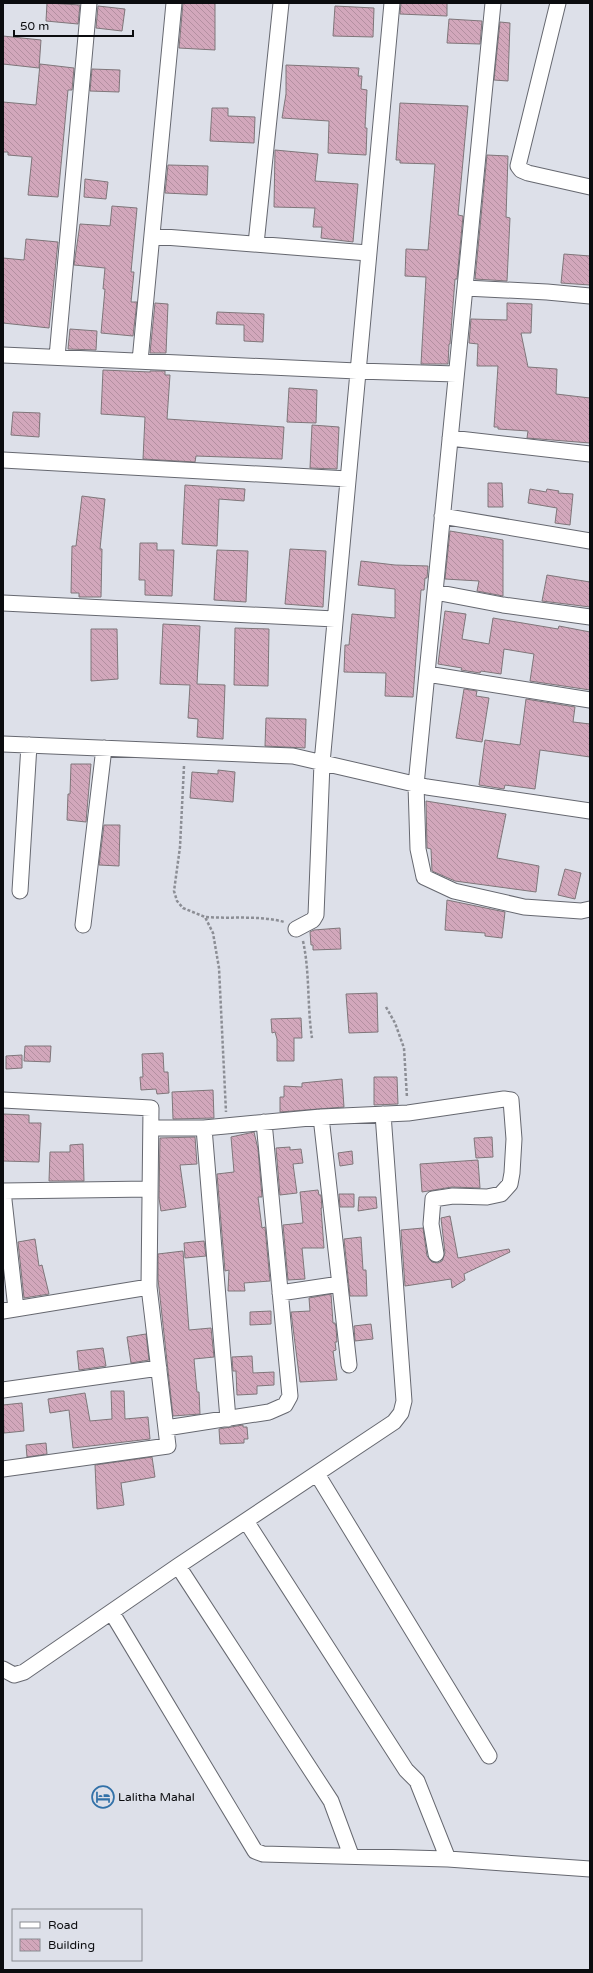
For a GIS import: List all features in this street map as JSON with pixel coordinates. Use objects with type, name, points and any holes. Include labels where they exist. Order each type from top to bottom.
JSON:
[{"type":"street","points":[[57,357],[89,3]]},
{"type":"street","points":[[140,361],[174,3]]},
{"type":"street","points":[[256,244],[281,3]]},
{"type":"street","points":[[296,928],[313,920],[316,915],[322,763],[392,3]]},
{"type":"street","points":[[493,3],[416,785],[418,849],[424,877],[454,891],[524,907],[581,911],[590,909]]},
{"type":"street","points":[[558,3],[518,166],[521,170],[528,173],[590,187]]},
{"type":"street","points":[[152,236],[368,253]]},
{"type":"street","points":[[465,288],[547,292],[590,296]]},
{"type":"street","points":[[3,355],[456,374]]},
{"type":"street","points":[[450,438],[590,454]]},
{"type":"street","points":[[3,460],[348,479]]},
{"type":"street","points":[[442,516],[590,541]]},
{"type":"street","points":[[435,592],[503,605],[590,617]]},
{"type":"street","points":[[3,603],[335,619]]},
{"type":"street","points":[[427,674],[590,700]]},
{"type":"street","points":[[3,744],[293,756],[416,785],[590,812]]},
{"type":"street","points":[[20,891],[28,745]]},
{"type":"street","points":[[82,925],[104,748]]},
{"type":"street","points":[[151,1128],[204,1128],[226,1124],[321,1117],[408,1113],[504,1099],[511,1100],[514,1146],[510,1184],[500,1194],[487,1197],[453,1196],[433,1199],[431,1224],[436,1254]]},
{"type":"street","points":[[3,1100],[151,1108],[149,1287],[168,1446],[3,1469]]},
{"type":"street","points":[[3,1669],[14,1675],[24,1672],[112,1613],[178,1566],[394,1422],[401,1413],[404,1401],[383,1114]]},
{"type":"street","points":[[321,1117],[349,1365]]},
{"type":"street","points":[[166,1428],[269,1412],[285,1405],[290,1396],[264,1122]]},
{"type":"street","points":[[204,1128],[228,1419]]},
{"type":"street","points":[[149,1287],[10,1310],[3,1191],[150,1189]]},
{"type":"street","points":[[280,1293],[340,1284]]},
{"type":"street","points":[[3,1390],[159,1368]]},
{"type":"street","points":[[318,1474],[489,1756]]},
{"type":"street","points":[[246,1521],[406,1770],[417,1781],[448,1859]]},
{"type":"street","points":[[178,1566],[331,1801],[351,1855]]},
{"type":"street","points":[[112,1613],[255,1851],[263,1854],[351,1855],[448,1859],[590,1869]]},
{"type":"path","points":[[184,752],[180,847],[174,891],[177,901],[183,908],[205,917],[228,919],[268,918],[289,924],[302,933],[306,951],[308,1014],[312,1038]]},
{"type":"path","points":[[205,917],[213,933],[219,968],[220,1014],[226,1092],[226,1124]]},
{"type":"path","points":[[386,1007],[395,1023],[404,1048],[408,1113]]},
{"type":"building","points":[[47,3],[80,5],[78,24],[46,21]]},
{"type":"building","points":[[183,3],[215,3],[215,50],[179,48]]},
{"type":"building","points":[[401,3],[447,3],[447,16],[400,14]]},
{"type":"building","points":[[98,6],[125,9],[122,31],[96,28]]},
{"type":"building","points":[[335,6],[374,8],[373,37],[333,36]]},
{"type":"building","points":[[449,19],[482,21],[480,44],[447,43]]},
{"type":"building","points":[[500,22],[510,23],[508,81],[494,80]]},
{"type":"building","points":[[3,36],[41,40],[39,68],[3,64]]},
{"type":"building","points":[[40,64],[74,68],[72,90],[68,90],[58,197],[28,195],[32,157],[8,155],[8,152],[3,152],[3,102],[36,105]]},
{"type":"building","points":[[286,65],[359,68],[358,76],[362,76],[361,89],[367,90],[365,128],[367,128],[366,155],[328,153],[329,121],[282,118],[286,94]]},
{"type":"building","points":[[92,69],[120,70],[119,92],[90,91]]},
{"type":"building","points":[[400,103],[468,106],[458,215],[463,216],[457,279],[455,279],[448,364],[421,364],[426,277],[405,276],[406,249],[428,250],[435,164],[400,163],[400,160],[396,160]]},
{"type":"building","points":[[212,108],[228,108],[228,116],[255,117],[254,143],[210,141]]},
{"type":"building","points":[[275,150],[318,154],[315,181],[358,184],[353,242],[321,238],[322,227],[313,227],[315,208],[274,207]]},
{"type":"building","points":[[487,155],[508,156],[506,217],[510,218],[507,281],[475,279]]},
{"type":"building","points":[[168,165],[208,166],[207,195],[165,193]]},
{"type":"building","points":[[85,179],[108,182],[106,199],[84,197]]},
{"type":"building","points":[[112,206],[137,208],[131,272],[134,272],[131,302],[137,302],[133,336],[101,333],[105,289],[103,289],[105,268],[74,265],[80,224],[110,226]]},
{"type":"building","points":[[26,239],[58,242],[49,328],[3,323],[3,258],[24,260]]},
{"type":"building","points":[[564,254],[590,256],[590,285],[561,283]]},
{"type":"building","points":[[155,303],[168,304],[166,353],[150,353]]},
{"type":"building","points":[[507,303],[532,304],[531,333],[521,333],[528,367],[557,369],[556,394],[590,398],[590,443],[527,438],[528,431],[498,429],[498,427],[494,427],[498,366],[477,366],[478,344],[469,343],[471,319],[507,320]]},
{"type":"building","points":[[217,312],[264,314],[263,342],[244,341],[244,325],[216,324]]},
{"type":"building","points":[[70,329],[97,331],[96,350],[68,349]]},
{"type":"building","points":[[103,370],[150,372],[165,371],[165,375],[170,375],[167,419],[284,427],[282,459],[196,456],[195,462],[143,459],[145,417],[101,414]]},
{"type":"building","points":[[289,388],[317,390],[316,423],[287,422]]},
{"type":"building","points":[[13,412],[40,413],[39,437],[11,435]]},
{"type":"building","points":[[312,425],[339,427],[337,469],[310,468]]},
{"type":"building","points":[[488,483],[502,483],[503,507],[488,507]]},
{"type":"building","points":[[185,485],[245,489],[244,501],[219,499],[217,546],[182,544]]},
{"type":"building","points":[[530,489],[546,492],[547,489],[559,491],[558,493],[573,494],[570,525],[555,523],[557,508],[528,503]]},
{"type":"building","points":[[82,496],[105,499],[100,549],[102,549],[101,597],[79,597],[79,593],[71,593],[72,546],[76,546]]},
{"type":"building","points":[[450,531],[503,540],[503,596],[477,591],[479,581],[445,579]]},
{"type":"building","points":[[140,543],[157,543],[157,550],[174,550],[172,596],[145,595],[145,580],[139,580]]},
{"type":"building","points":[[290,549],[326,551],[323,607],[285,604]]},
{"type":"building","points":[[217,550],[248,551],[246,602],[214,600]]},
{"type":"building","points":[[361,561],[395,565],[428,566],[424,590],[421,590],[413,697],[385,696],[386,673],[344,672],[345,645],[349,645],[352,614],[395,618],[395,589],[358,585]]},
{"type":"building","points":[[547,575],[590,582],[590,607],[542,601]]},
{"type":"building","points":[[445,611],[466,614],[462,639],[489,644],[493,618],[558,629],[559,626],[590,632],[590,690],[530,681],[534,654],[504,649],[501,674],[461,670],[462,668],[438,664]]},
{"type":"building","points":[[163,624],[200,626],[197,684],[225,685],[223,739],[197,737],[198,719],[188,718],[190,685],[160,684]]},
{"type":"building","points":[[235,628],[269,629],[268,686],[234,685]]},
{"type":"building","points":[[91,629],[117,629],[118,679],[91,681]]},
{"type":"building","points":[[464,689],[477,691],[476,696],[489,698],[482,742],[456,738]]},
{"type":"building","points":[[526,699],[575,707],[573,722],[590,724],[590,757],[540,750],[535,789],[505,785],[504,789],[479,785],[485,740],[520,745]]},
{"type":"building","points":[[266,718],[306,719],[305,748],[265,746]]},
{"type":"building","points":[[71,764],[91,764],[86,822],[67,820]]},
{"type":"building","points":[[218,770],[235,772],[233,802],[190,798],[192,772],[218,774]]},
{"type":"building","points":[[426,801],[506,814],[497,858],[539,866],[536,892],[455,881],[432,871],[431,849],[427,848]]},
{"type":"building","points":[[104,825],[120,825],[119,866],[99,865]]},
{"type":"building","points":[[565,869],[581,873],[575,899],[558,895]]},
{"type":"building","points":[[447,900],[505,912],[502,938],[485,936],[485,933],[445,930]]},
{"type":"building","points":[[340,928],[341,949],[313,950],[310,932],[314,930]]},
{"type":"building","points":[[377,993],[378,1032],[349,1033],[346,994]]},
{"type":"building","points":[[301,1018],[302,1038],[294,1038],[294,1061],[277,1061],[277,1039],[275,1032],[272,1033],[271,1019]]},
{"type":"building","points":[[25,1046],[51,1046],[50,1062],[24,1061]]},
{"type":"building","points":[[163,1053],[164,1072],[168,1072],[169,1093],[157,1094],[156,1089],[141,1090],[140,1077],[143,1077],[142,1054]]},
{"type":"building","points":[[22,1055],[22,1068],[6,1069],[6,1056]]},
{"type":"building","points":[[374,1077],[397,1077],[398,1104],[374,1105]]},
{"type":"building","points":[[342,1079],[344,1107],[280,1112],[280,1097],[284,1097],[284,1086],[302,1087],[302,1083]]},
{"type":"building","points":[[213,1090],[214,1118],[173,1119],[172,1092]]},
{"type":"building","points":[[3,1114],[29,1115],[29,1123],[41,1123],[39,1162],[3,1161]]},
{"type":"building","points":[[254,1132],[258,1149],[262,1197],[258,1197],[262,1228],[265,1227],[270,1281],[244,1283],[245,1291],[228,1291],[229,1270],[225,1271],[217,1174],[234,1172],[231,1137]]},
{"type":"building","points":[[195,1137],[197,1164],[180,1165],[186,1207],[161,1211],[159,1198],[160,1138]]},
{"type":"building","points":[[492,1137],[493,1157],[476,1158],[474,1138]]},
{"type":"building","points":[[83,1144],[84,1181],[49,1181],[50,1152],[70,1152],[70,1145]]},
{"type":"building","points":[[290,1147],[290,1150],[301,1149],[303,1163],[293,1164],[297,1193],[280,1195],[276,1148]]},
{"type":"building","points":[[352,1151],[353,1164],[340,1166],[338,1153]]},
{"type":"building","points":[[478,1160],[480,1188],[452,1187],[422,1192],[420,1164]]},
{"type":"building","points":[[318,1190],[319,1195],[321,1195],[324,1248],[302,1248],[305,1279],[288,1280],[283,1225],[303,1223],[300,1192]]},
{"type":"building","points":[[339,1194],[354,1194],[354,1207],[340,1207]]},
{"type":"building","points":[[359,1197],[376,1197],[377,1208],[358,1211]]},
{"type":"building","points":[[450,1216],[458,1258],[509,1249],[510,1252],[464,1274],[465,1280],[452,1288],[451,1279],[405,1286],[401,1230],[423,1228],[427,1256],[432,1262],[438,1263],[442,1261],[445,1253],[441,1218]]},
{"type":"building","points":[[361,1237],[363,1270],[366,1270],[367,1296],[350,1296],[344,1239]]},
{"type":"building","points":[[35,1239],[39,1266],[42,1265],[49,1294],[24,1298],[18,1242]]},
{"type":"building","points":[[204,1241],[206,1256],[185,1258],[184,1243]]},
{"type":"building","points":[[183,1251],[189,1330],[211,1328],[214,1357],[194,1359],[197,1392],[199,1392],[200,1414],[173,1416],[158,1279],[158,1254]]},
{"type":"building","points":[[331,1294],[333,1323],[335,1323],[336,1327],[336,1350],[333,1351],[337,1380],[300,1382],[291,1312],[310,1311],[309,1298]]},
{"type":"building","points":[[271,1311],[271,1324],[250,1325],[250,1312]]},
{"type":"building","points":[[371,1324],[373,1339],[355,1341],[354,1326]]},
{"type":"building","points":[[146,1334],[149,1360],[131,1363],[127,1337]]},
{"type":"building","points":[[103,1348],[106,1366],[79,1370],[77,1351]]},
{"type":"building","points":[[252,1356],[253,1373],[274,1372],[274,1385],[257,1386],[257,1394],[237,1395],[236,1371],[233,1371],[232,1357]]},
{"type":"building","points":[[111,1391],[124,1391],[125,1419],[148,1417],[150,1439],[73,1448],[69,1410],[50,1413],[48,1399],[85,1393],[90,1421],[112,1419]]},
{"type":"building","points":[[22,1403],[24,1431],[4,1433],[3,1405]]},
{"type":"building","points":[[243,1425],[243,1427],[247,1427],[248,1439],[244,1439],[244,1443],[220,1444],[219,1429]]},
{"type":"building","points":[[46,1443],[47,1454],[27,1457],[26,1445]]},
{"type":"building","points":[[152,1457],[155,1477],[121,1483],[124,1505],[97,1509],[95,1465]]},
{"type":"place","name":"Lalitha Mahal","points":[[103,1797]]}]
